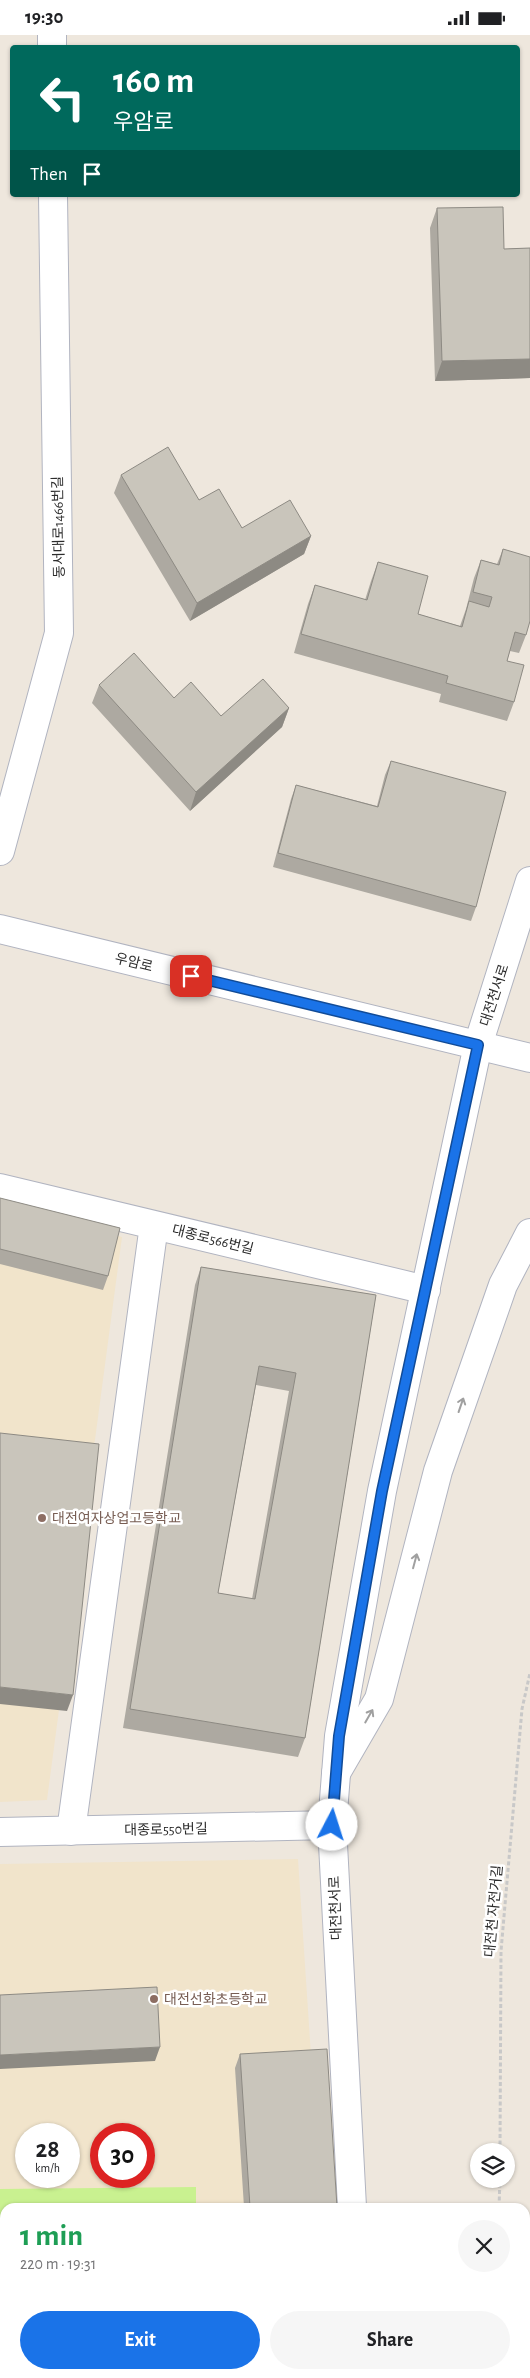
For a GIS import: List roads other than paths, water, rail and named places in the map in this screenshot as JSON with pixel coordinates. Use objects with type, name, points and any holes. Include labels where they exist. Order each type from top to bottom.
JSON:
[{"type":"street","name":"동서대로1466번길","points":[[0,851],[59,633],[54,197]]},
{"type":"street","name":"대전천서로","points":[[352,2203],[332,1825],[339,1736],[382,1491],[478,1045],[530,881]]},
{"type":"street","name":"우암로","points":[[0,929],[528,1058]]},
{"type":"street","name":"대종로566번길","points":[[0,1188],[426,1290]]},
{"type":"street","points":[[71,1831],[154,1225]]},
{"type":"street","points":[[336,1773],[379,1699],[438,1471],[503,1285],[530,1233]]},
{"type":"street","name":"대종로550번길","points":[[0,1832],[332,1825]]},
{"type":"place","name":"대전여자상업고등학교","points":[[42,1518]]},
{"type":"place","name":"대전선화초등학교","points":[[154,1999]]}]
